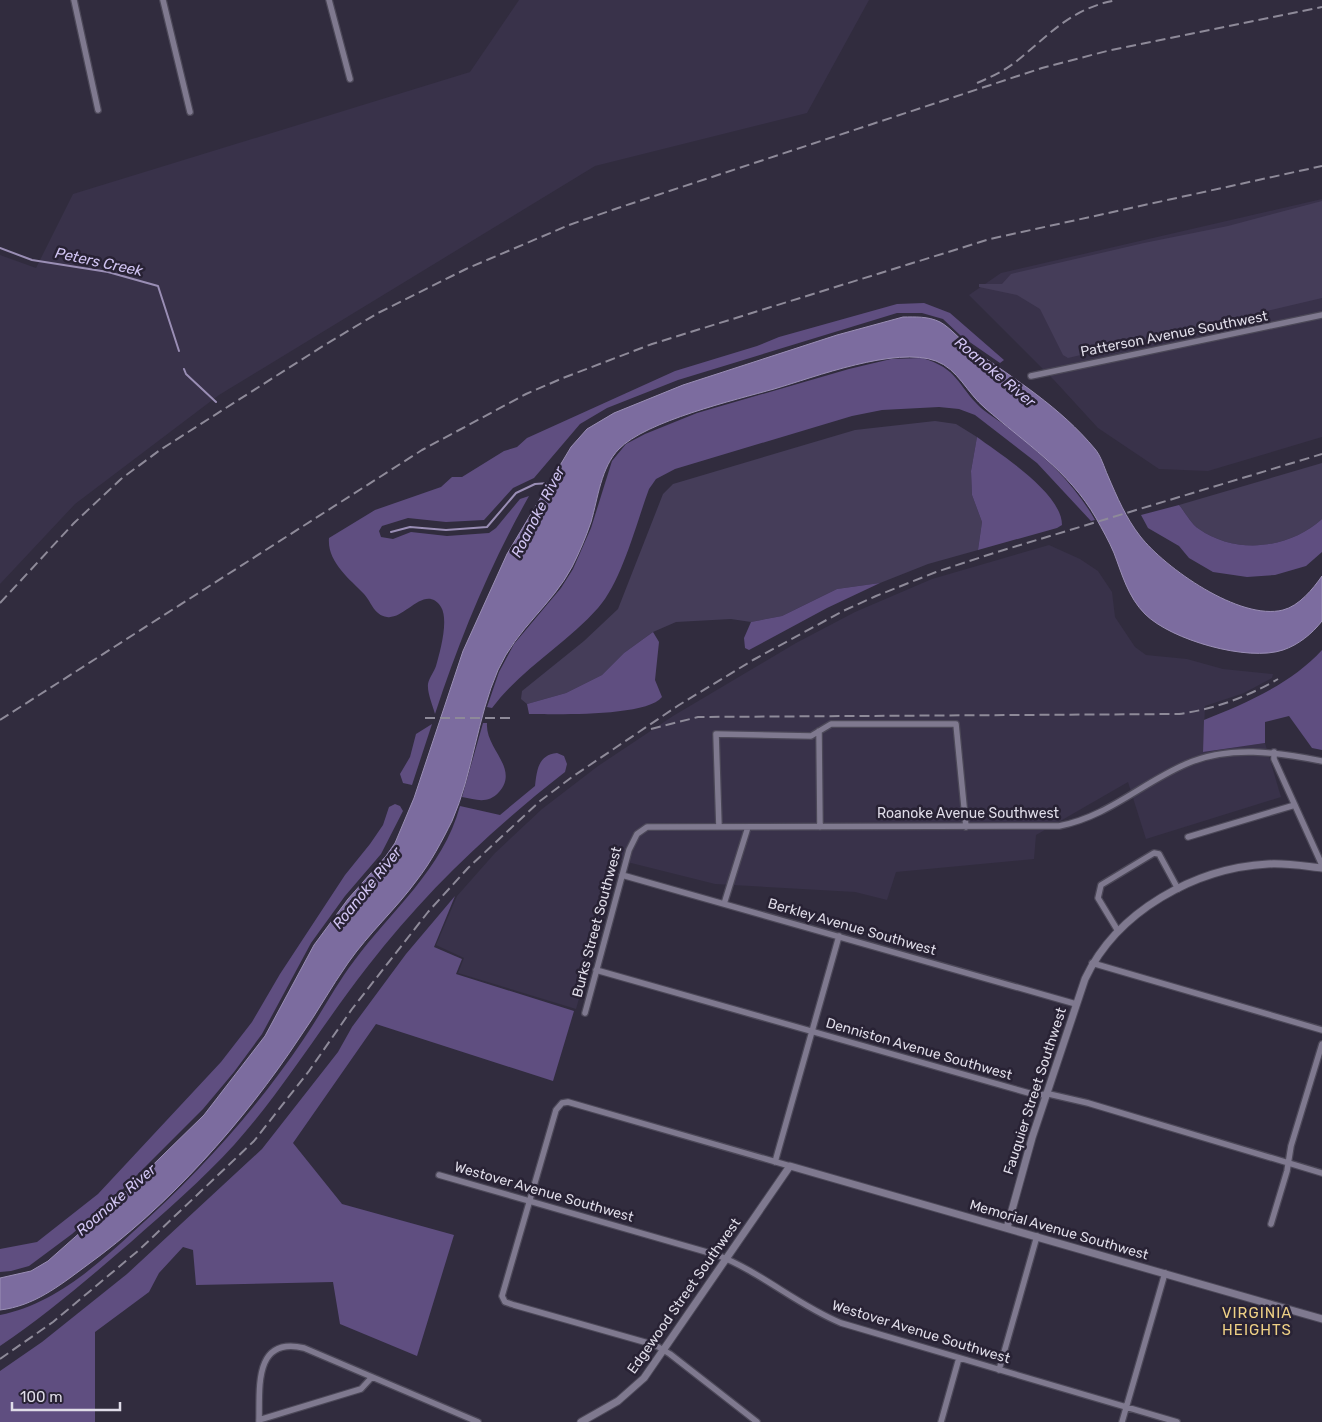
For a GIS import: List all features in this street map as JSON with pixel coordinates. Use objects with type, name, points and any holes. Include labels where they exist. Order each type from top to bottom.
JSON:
[{"type":"street","points":[[74,0],[98,110]]},
{"type":"street","points":[[163,0],[190,112]]},
{"type":"street","points":[[329,0],[350,79]]},
{"type":"street","name":"Patterson Avenue Southwest","points":[[1031,376],[1322,316]]},
{"type":"street","points":[[719,827],[716,734],[811,736],[823,727],[831,724],[956,724],[966,827]]},
{"type":"street","points":[[819,731],[820,827]]},
{"type":"street","points":[[1274,752],[1274,759],[1322,867]]},
{"type":"street","name":"Roanoke Avenue Southwest","points":[[719,827],[1059,826],[1094,817],[1169,773],[1196,760],[1234,753],[1274,752],[1322,761]]},
{"type":"street","points":[[1188,837],[1296,805]]},
{"type":"street","name":"Burks Street Southwest","points":[[585,1013],[622,875],[634,839],[642,830],[652,826],[719,827]]},
{"type":"street","points":[[724,904],[748,827]]},
{"type":"street","points":[[1118,931],[1098,898],[1101,885],[1154,853],[1159,854],[1178,889]]},
{"type":"street","name":"Fauquier Street Southwest","points":[[1007,1228],[1046,1094],[1076,1004],[1092,963],[1118,931],[1145,908],[1178,889],[1209,876],[1251,866],[1284,864],[1322,867]]},
{"type":"street","name":"Berkley Avenue Southwest","points":[[622,875],[1076,1004]]},
{"type":"street","points":[[775,1162],[839,936]]},
{"type":"street","points":[[1092,963],[1322,1030]]},
{"type":"street","name":"Denniston Avenue Southwest","points":[[596,970],[1036,1095],[1046,1094],[1088,1104],[1322,1173]]},
{"type":"street","points":[[1271,1224],[1322,1044]]},
{"type":"street","points":[[757,1422],[664,1350],[649,1343],[505,1302],[502,1296],[556,1110],[562,1103],[574,1104],[790,1166]]},
{"type":"street","name":"Memorial Avenue Southwest","points":[[790,1166],[1322,1319]]},
{"type":"street","name":"Edgewood Street Southwest","points":[[584,1421],[633,1390],[644,1378],[790,1166]]},
{"type":"street","name":"Westover Avenue Southwest","points":[[439,1174],[726,1258],[807,1308],[831,1319],[1177,1422]]},
{"type":"street","points":[[999,1370],[1037,1236]]},
{"type":"street","points":[[1122,1422],[1165,1274]]},
{"type":"street","points":[[372,1377],[361,1390],[259,1421],[262,1368],[274,1350],[297,1346],[346,1366],[372,1377],[478,1422]]},
{"type":"street","points":[[941,1422],[959,1358]]},
{"type":"shaded area","points":[[519,0],[869,0],[807,113],[595,166],[219,395],[75,504],[0,584],[0,255],[36,268],[73,194],[470,72]]},
{"type":"shaded area","points":[[1322,199],[1322,437],[1208,471],[1159,469],[1098,428],[1054,380],[969,295],[1001,273]]},
{"type":"shaded area","points":[[1322,201],[1322,298],[1068,358],[1063,355],[1040,309],[1017,295],[979,287],[979,284],[1002,284],[1011,274],[1144,243],[1228,226]]},
{"type":"shaded area","points":[[924,303],[950,313],[1004,360],[1000,363],[961,336],[943,319],[922,313],[897,313],[678,380],[607,408],[580,424],[534,478],[513,488],[484,520],[446,522],[408,518],[382,526],[379,531],[381,537],[393,539],[411,532],[447,536],[489,533],[496,528],[520,499],[529,496],[501,549],[476,603],[435,714],[429,695],[428,684],[436,666],[443,636],[444,620],[441,607],[435,601],[428,599],[422,600],[394,616],[383,616],[376,611],[364,594],[340,569],[332,555],[329,547],[329,538],[375,510],[441,487],[452,477],[462,477],[504,451],[517,447],[527,438],[675,371],[757,346],[779,337],[897,304]]},
{"type":"shaded area","points":[[922,358],[934,362],[950,372],[981,408],[1009,428],[1045,459],[1078,494],[1095,520],[1091,521],[1037,463],[975,415],[959,409],[939,407],[882,410],[852,416],[675,469],[656,479],[649,489],[621,568],[607,597],[572,633],[516,681],[492,708],[487,707],[499,672],[514,644],[561,588],[573,569],[591,528],[612,461],[626,444],[645,434],[697,413],[849,369],[891,359]]},
{"type":"shaded area","points":[[935,421],[956,424],[977,437],[971,471],[972,495],[982,522],[978,550],[928,564],[880,583],[837,589],[782,616],[751,622],[731,619],[676,622],[653,632],[624,653],[602,675],[566,693],[527,704],[521,699],[522,691],[584,641],[618,609],[663,494],[673,484],[855,430]]},
{"type":"shaded area","points":[[977,437],[1028,475],[1041,488],[1052,500],[1059,513],[1062,525],[978,550],[982,522],[972,495],[971,471]]},
{"type":"shaded area","points":[[1322,463],[1322,519],[1294,537],[1278,542],[1262,545],[1229,543],[1196,527],[1179,505]]},
{"type":"shaded area","points":[[1179,505],[1199,529],[1229,543],[1245,545],[1262,545],[1294,537],[1322,519],[1322,552],[1306,566],[1275,575],[1247,577],[1213,572],[1189,558],[1179,546],[1148,528],[1141,515]]},
{"type":"shaded area","points":[[1049,545],[1080,559],[1098,571],[1112,592],[1115,617],[1135,647],[1146,655],[1187,659],[1223,669],[1273,674],[1272,678],[1244,693],[1205,706],[1203,752],[1265,743],[1281,797],[1146,839],[1128,782],[1036,835],[1034,859],[896,872],[887,900],[855,892],[715,884],[619,860],[576,1009],[458,973],[464,958],[436,945],[457,896],[495,853],[542,809],[598,766],[673,716],[796,643],[855,612],[932,579]]},
{"type":"shaded area","points":[[880,583],[827,608],[749,650],[745,648],[744,638],[751,622],[782,616],[837,589]]},
{"type":"shaded area","points":[[653,632],[659,642],[655,680],[662,697],[653,703],[638,708],[600,713],[529,714],[527,704],[566,693],[602,675],[624,653]]},
{"type":"shaded area","points":[[1322,650],[1322,750],[1312,748],[1289,716],[1265,722],[1265,743],[1203,752],[1204,720],[1236,707],[1282,683],[1310,662]]},
{"type":"shaded area","points":[[483,723],[487,723],[491,741],[504,766],[506,775],[499,792],[486,800],[462,797]]},
{"type":"shaded area","points":[[432,724],[412,785],[403,783],[400,774],[410,757],[416,734]]},
{"type":"shaded area","points":[[557,753],[564,756],[567,764],[565,772],[486,839],[413,912],[351,988],[270,1102],[234,1145],[184,1195],[115,1256],[50,1309],[0,1346],[0,1315],[19,1310],[55,1294],[88,1271],[180,1188],[245,1117],[285,1066],[354,961],[429,870],[452,829],[460,806],[500,815],[535,786],[538,769],[542,760],[551,754]]},
{"type":"shaded area","points":[[395,804],[400,806],[403,811],[381,854],[345,896],[311,943],[262,1034],[203,1109],[121,1191],[72,1234],[29,1266],[0,1272],[0,1249],[37,1242],[98,1194],[221,1062],[252,1022],[280,974],[345,875],[383,825],[389,807]]},
{"type":"shaded area","points":[[455,896],[434,947],[462,959],[456,974],[574,1011],[553,1081],[376,1024],[293,1143],[342,1204],[454,1235],[417,1356],[340,1324],[333,1282],[196,1285],[193,1250],[183,1247],[159,1273],[149,1292],[95,1332],[95,1422],[0,1422],[0,1371],[42,1342],[127,1274],[262,1149],[338,1052],[352,1027],[406,954]]},
{"type":"water","name":"Roanoke River","points":[[903,317],[926,318],[940,322],[972,349],[1021,383],[1067,420],[1101,458],[1111,484],[1130,522],[1140,536],[1167,563],[1225,600],[1246,608],[1266,611],[1283,610],[1295,605],[1322,576],[1322,621],[1309,635],[1294,645],[1283,650],[1268,653],[1231,651],[1211,646],[1191,640],[1157,624],[1145,614],[1134,600],[1114,553],[1096,518],[1073,486],[1045,458],[985,408],[956,375],[936,361],[919,357],[900,357],[855,365],[715,405],[649,429],[632,439],[613,456],[601,483],[589,528],[572,567],[555,593],[524,629],[498,670],[485,707],[459,803],[436,851],[409,891],[348,963],[278,1069],[203,1161],[146,1217],[116,1243],[56,1288],[35,1300],[0,1310],[0,1278],[31,1271],[48,1261],[119,1198],[204,1115],[265,1036],[314,945],[348,899],[395,843],[414,798],[463,651],[507,554],[571,447],[587,429],[614,413],[683,385],[837,335]]},
{"type":"waterway","name":"Peters Creek","points":[[0,248],[32,260],[108,272],[158,286],[179,351]]},
{"type":"waterway","name":"Peters Creek","points":[[184,369],[186,374],[216,402]]},
{"type":"waterway","name":"Peters Creek","points":[[391,532],[410,527],[446,530],[487,527],[516,493],[535,484],[549,483]]},
{"type":"railway","points":[[977,83],[1013,64],[1052,31],[1075,15],[1087,9],[1117,0]]},
{"type":"railway","points":[[0,603],[74,523],[121,479],[160,450],[378,313],[466,269],[569,225],[1042,68],[1107,51],[1322,7]]},
{"type":"railway","points":[[0,720],[422,450],[526,394],[563,378],[652,344],[990,239],[1322,166]]},
{"type":"railway","points":[[0,1359],[53,1322],[139,1250],[254,1141],[309,1071],[352,1009],[428,912],[468,868],[540,801],[572,777],[679,705],[753,660],[843,611],[876,596],[936,572],[997,552],[1322,454]]},
{"type":"railway","points":[[651,729],[698,717],[1179,714],[1205,709],[1230,701],[1278,679]]},
{"type":"railway","points":[[425,718],[512,718]]},
{"type":"district","name":"VIRGINIA HEIGHTS","points":[[1257,1322]]}]
